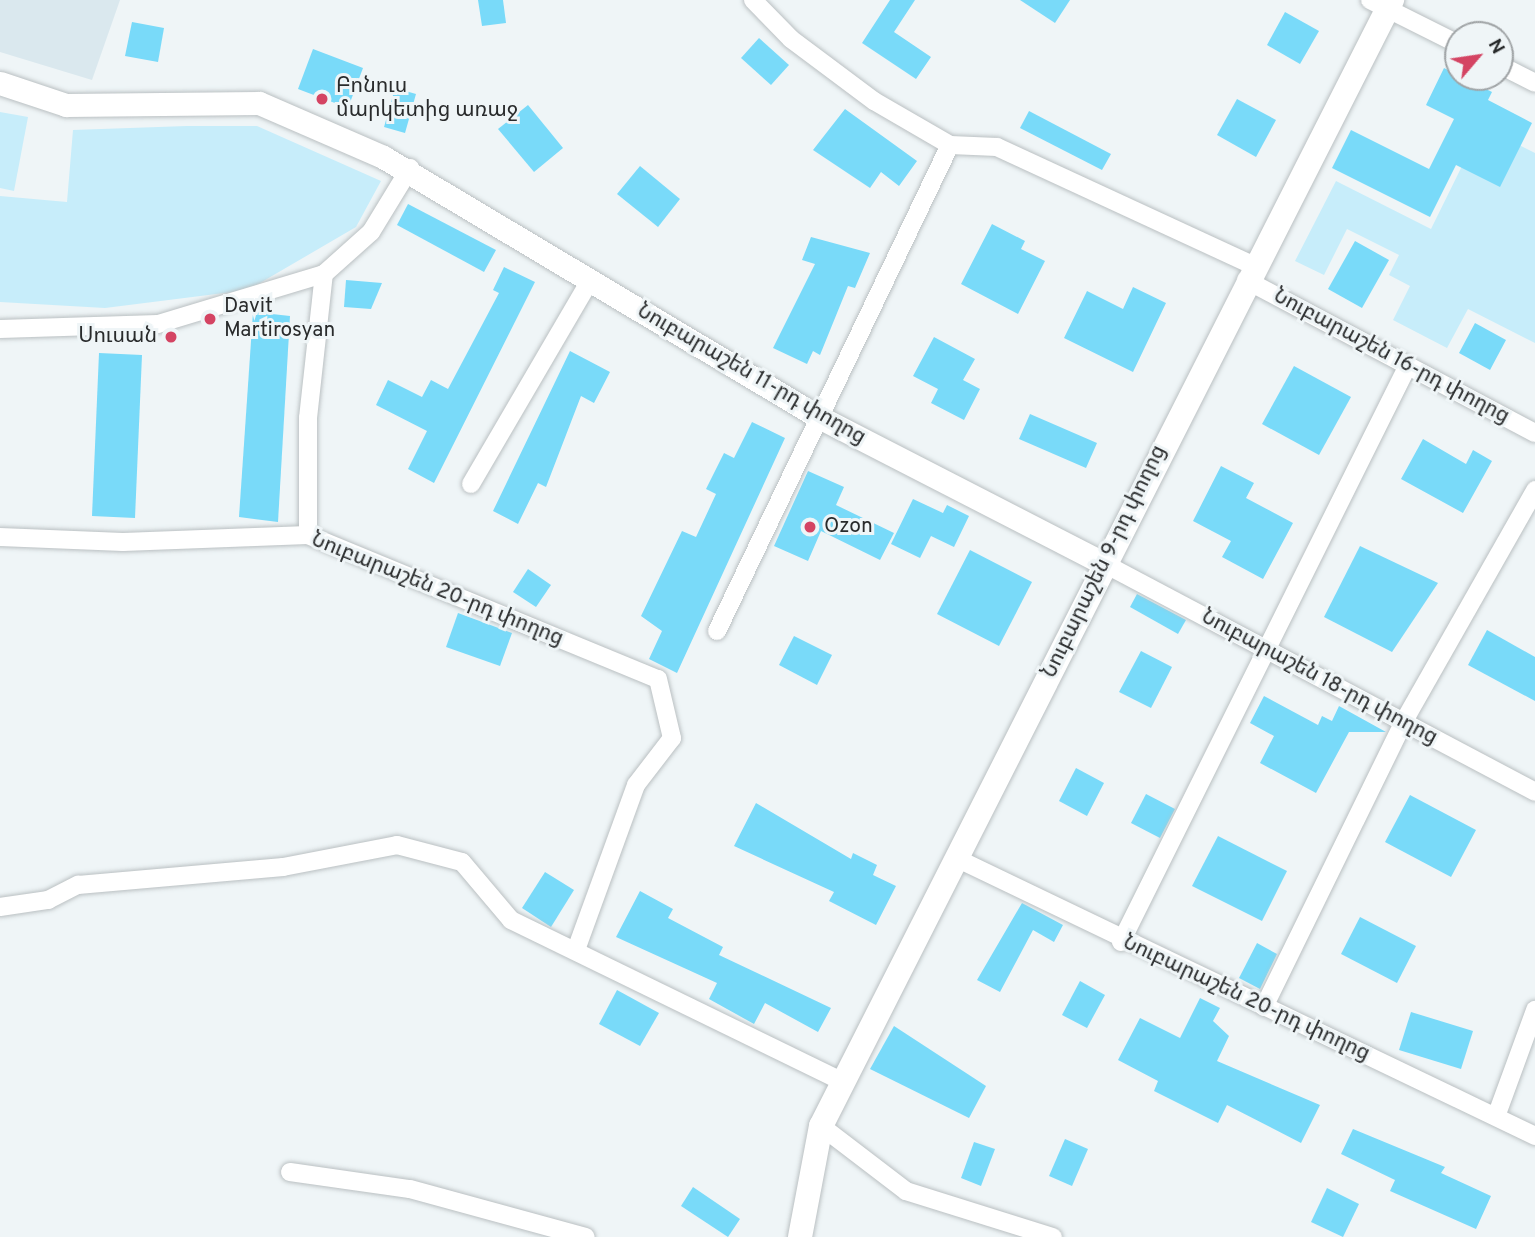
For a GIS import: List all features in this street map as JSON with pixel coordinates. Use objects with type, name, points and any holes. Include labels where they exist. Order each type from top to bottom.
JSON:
[{"type":"main road","name":"Նուբարաշեն 9-րդ փողոց","points":[[800,1237],[821,1126],[958,859],[1383,3]]},
{"type":"street","points":[[717,631],[817,416],[950,145],[874,102],[791,39],[752,0]]},
{"type":"street","points":[[1383,3],[1444,36]]},
{"type":"street","points":[[1514,72],[1535,83]]},
{"type":"street","name":"Նուբարաշեն 11-րդ փողոց","points":[[0,83],[66,105],[259,103],[410,168],[589,282],[817,416],[1103,564]]},
{"type":"street","name":"Նուբարաշեն 16-րդ փողոց","points":[[950,145],[997,147],[1250,273],[1408,365],[1535,433]]},
{"type":"street","points":[[0,329],[158,324],[324,274],[371,232],[410,168]]},
{"type":"street","points":[[308,535],[308,418],[324,274]]},
{"type":"street","points":[[471,484],[589,282]]},
{"type":"street","points":[[1121,942],[1408,365]]},
{"type":"street","points":[[1264,1007],[1404,721],[1535,490]]},
{"type":"street","name":"Նուբարաշեն 20-րդ փողոց","points":[[0,537],[122,542],[308,535],[658,679],[672,738],[636,785],[576,950]]},
{"type":"street","name":"Նուբարաշեն 18-րդ փողոց","points":[[1103,564],[1535,792]]},
{"type":"street","points":[[0,907],[48,900],[78,885],[284,867],[397,845],[462,862],[511,920],[844,1082]]},
{"type":"street","name":"Նուբարաշեն 20-րդ փողոց","points":[[958,859],[1121,942],[1497,1114],[1535,1136]]},
{"type":"street","points":[[1497,1114],[1535,1010]]},
{"type":"street","points":[[821,1126],[906,1191],[1054,1237]]},
{"type":"street","points":[[290,1172],[410,1189],[586,1237]]},
{"type":"shaded area","points":[[0,0],[120,0],[92,80],[0,52]]},
{"type":"shaded area","points":[[0,112],[28,117],[14,191],[0,188]]},
{"type":"shaded area","points":[[257,126],[381,181],[356,227],[248,290],[105,308],[0,302],[0,196],[67,202],[73,130]]},
{"type":"shaded area","points":[[1519,145],[1535,153],[1535,343],[1468,309],[1447,348],[1393,320],[1410,286],[1389,275],[1399,255],[1347,229],[1324,275],[1295,261],[1336,181],[1431,229],[1462,166]]},
{"type":"building","points":[[478,0],[503,0],[506,23],[482,26]]},
{"type":"building","points":[[890,0],[915,0],[894,32],[931,57],[916,79],[862,43]]},
{"type":"building","points":[[1020,0],[1070,0],[1055,23]]},
{"type":"building","points":[[1285,12],[1319,31],[1300,64],[1267,45]]},
{"type":"building","points":[[132,22],[164,28],[158,62],[125,56]]},
{"type":"building","points":[[759,38],[789,65],[771,85],[741,58]]},
{"type":"building","points":[[313,49],[363,68],[348,108],[298,89]]},
{"type":"building","points":[[1444,68],[1444,91],[1490,91],[1492,92],[1488,100],[1532,123],[1500,187],[1456,165],[1430,217],[1332,168],[1351,130],[1429,169],[1454,119],[1426,105]]},
{"type":"building","points":[[395,88],[416,94],[405,133],[384,127]]},
{"type":"building","points":[[1237,99],[1276,120],[1256,157],[1217,135]]},
{"type":"building","points":[[528,105],[563,148],[534,172],[498,129]]},
{"type":"building","points":[[845,109],[917,161],[899,186],[881,172],[870,188],[813,150]]},
{"type":"building","points":[[1029,111],[1111,154],[1102,170],[1020,128]]},
{"type":"building","points":[[640,166],[680,199],[658,227],[617,194]]},
{"type":"building","points":[[408,204],[496,250],[484,272],[397,225]]},
{"type":"building","points":[[992,224],[1025,241],[1021,249],[1045,261],[1018,314],[961,284]]},
{"type":"building","points":[[811,237],[870,253],[855,288],[848,286],[820,355],[813,351],[807,364],[773,348],[815,264],[802,260]]},
{"type":"building","points":[[1355,241],[1389,260],[1362,308],[1328,289]]},
{"type":"building","points":[[504,267],[535,282],[434,483],[408,469],[427,431],[376,405],[388,380],[422,397],[431,380],[448,389],[499,293],[493,290]]},
{"type":"building","points":[[346,280],[382,283],[371,309],[344,307]]},
{"type":"building","points":[[1133,287],[1166,303],[1133,372],[1064,338],[1087,291],[1123,309]]},
{"type":"building","points":[[253,312],[290,316],[278,522],[239,517]]},
{"type":"building","points":[[1475,323],[1506,340],[1490,370],[1459,353]]},
{"type":"building","points":[[934,337],[975,359],[963,380],[980,389],[964,420],[931,403],[938,389],[913,376]]},
{"type":"building","points":[[570,351],[610,372],[594,403],[581,396],[546,487],[538,483],[518,524],[493,511]]},
{"type":"building","points":[[99,353],[142,355],[135,518],[92,516]]},
{"type":"building","points":[[1294,366],[1351,397],[1319,455],[1262,424]]},
{"type":"building","points":[[1030,414],[1097,443],[1086,468],[1019,439]]},
{"type":"building","points":[[752,422],[785,438],[677,673],[649,659],[662,631],[641,616],[682,531],[696,537],[716,494],[706,489],[724,453],[734,458]]},
{"type":"building","points":[[1423,439],[1466,464],[1473,450],[1492,461],[1463,513],[1401,479]]},
{"type":"building","points":[[1221,466],[1254,483],[1246,498],[1293,523],[1263,579],[1222,557],[1231,541],[1193,521]]},
{"type":"building","points":[[808,471],[844,487],[836,505],[894,533],[880,560],[821,531],[808,561],[774,546]]},
{"type":"building","points":[[913,499],[943,513],[947,505],[969,516],[954,547],[931,536],[920,558],[891,544]]},
{"type":"building","points":[[1360,546],[1438,583],[1392,652],[1324,617]]},
{"type":"building","points":[[970,550],[1032,582],[999,646],[937,614]]},
{"type":"building","points":[[528,569],[551,585],[536,607],[513,592]]},
{"type":"building","points":[[1137,594],[1186,620],[1178,634],[1130,607]]},
{"type":"building","points":[[458,613],[512,633],[500,666],[446,647]]},
{"type":"building","points":[[1487,630],[1535,657],[1535,701],[1468,665]]},
{"type":"building","points":[[794,636],[832,655],[817,685],[779,665]]},
{"type":"building","points":[[1141,651],[1172,667],[1151,708],[1119,692]]},
{"type":"building","points":[[1264,696],[1318,725],[1322,716],[1332,721],[1339,706],[1386,732],[1349,732],[1316,793],[1260,763],[1274,736],[1250,723]]},
{"type":"building","points":[[1076,768],[1104,783],[1087,816],[1059,801]]},
{"type":"building","points":[[1146,794],[1175,809],[1160,838],[1131,823]]},
{"type":"building","points":[[1410,795],[1476,830],[1451,877],[1385,842]]},
{"type":"building","points":[[756,803],[851,859],[853,853],[877,865],[873,875],[896,886],[876,925],[829,901],[834,892],[734,846]]},
{"type":"building","points":[[1218,836],[1287,871],[1262,921],[1192,886]]},
{"type":"building","points":[[545,872],[574,890],[551,927],[522,908]]},
{"type":"building","points":[[640,891],[673,909],[668,918],[723,947],[719,955],[831,1008],[818,1032],[765,1003],[754,1024],[709,999],[717,983],[616,937]]},
{"type":"building","points":[[1022,903],[1063,925],[1054,942],[1033,930],[1000,992],[977,980]]},
{"type":"building","points":[[1360,917],[1416,946],[1397,983],[1341,954]]},
{"type":"building","points":[[1257,943],[1277,954],[1260,989],[1239,978]]},
{"type":"building","points":[[1080,981],[1105,995],[1087,1028],[1062,1015]]},
{"type":"building","points":[[617,990],[659,1013],[640,1046],[599,1024]]},
{"type":"building","points":[[1200,998],[1220,1008],[1213,1021],[1229,1036],[1217,1061],[1320,1105],[1301,1143],[1227,1105],[1218,1123],[1154,1091],[1158,1081],[1118,1060],[1140,1018],[1180,1038]]},
{"type":"building","points":[[1411,1012],[1473,1031],[1461,1069],[1399,1050]]},
{"type":"building","points":[[894,1026],[986,1086],[969,1118],[870,1069]]},
{"type":"building","points":[[1353,1129],[1445,1167],[1441,1173],[1491,1196],[1476,1229],[1390,1191],[1395,1180],[1341,1154]]},
{"type":"building","points":[[1065,1139],[1088,1149],[1072,1186],[1049,1176]]},
{"type":"building","points":[[974,1142],[995,1149],[981,1186],[961,1178]]},
{"type":"building","points":[[693,1187],[740,1219],[728,1237],[681,1206]]},
{"type":"building","points":[[1327,1188],[1359,1204],[1343,1237],[1311,1222]]},
{"type":"place","name":"Բոնուս մարկետից առաջ","points":[[322,99]]},
{"type":"place","name":"Davit Martirosyan","points":[[210,319]]},
{"type":"place","name":"Սուսան","points":[[171,337]]},
{"type":"place","name":"Ozon","points":[[810,527]]}]
